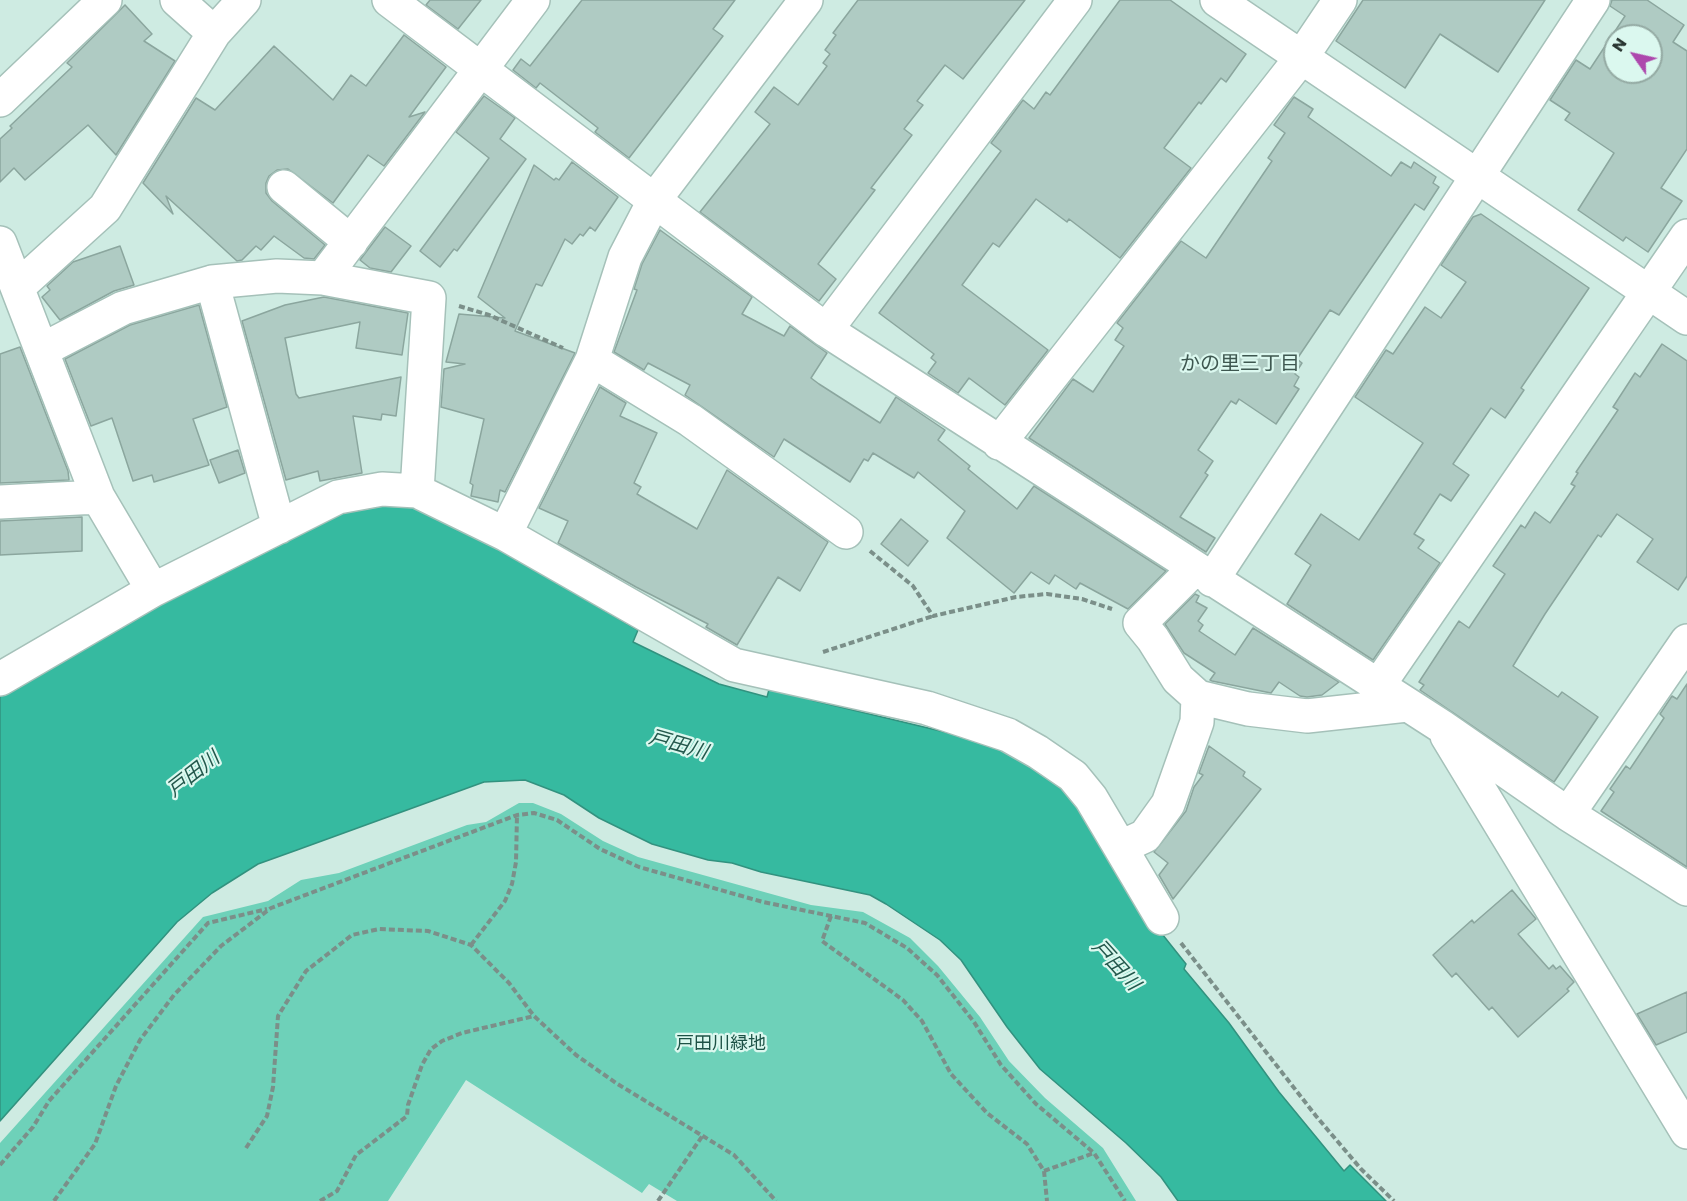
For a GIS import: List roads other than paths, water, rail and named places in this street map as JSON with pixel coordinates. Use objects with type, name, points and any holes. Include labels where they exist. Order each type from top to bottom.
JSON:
[{"type":"street","points":[[0,100],[105,0]]},
{"type":"street","points":[[177,0],[214,33]]},
{"type":"street","points":[[18,287],[105,208],[214,33],[244,0]]},
{"type":"street","points":[[389,0],[826,330],[1441,726],[1568,814],[1687,889]]},
{"type":"street","points":[[323,278],[533,0]]},
{"type":"street","points":[[505,534],[592,360],[625,257],[655,199],[806,0]]},
{"type":"street","points":[[826,330],[1075,0]]},
{"type":"street","points":[[1217,0],[1687,318]]},
{"type":"street","points":[[999,443],[1301,58],[1340,0]]},
{"type":"street","points":[[1407,705],[1307,716],[1248,709],[1198,697],[1178,679],[1158,646],[1140,623],[1203,574],[1477,176],[1593,0]]},
{"type":"street","points":[[284,187],[351,242]]},
{"type":"street","points":[[1378,686],[1687,236]]},
{"type":"street","points":[[0,243],[98,497],[153,590]]},
{"type":"street","points":[[42,350],[123,308],[212,282],[277,276],[323,278],[429,298],[417,491]]},
{"type":"street","points":[[212,282],[279,527]]},
{"type":"street","points":[[592,360],[690,420],[846,532]]},
{"type":"street","points":[[0,679],[153,590],[338,497],[382,489],[417,491],[505,534],[735,664],[927,708],[1008,735],[1073,776],[1091,798],[1162,918]]},
{"type":"street","points":[[0,502],[98,497]]},
{"type":"street","points":[[1568,814],[1684,652]]},
{"type":"street","points":[[1121,847],[1145,836],[1168,804],[1197,722],[1198,697]]},
{"type":"street","points":[[1441,726],[1687,1132]]},
{"type":"water","name":"戸田川","points":[[376,501],[424,504],[638,630],[633,642],[719,684],[767,697],[770,686],[810,694],[811,700],[953,734],[957,727],[1042,768],[1078,802],[1131,895],[1186,964],[1184,969],[1229,1023],[1279,1092],[1344,1171],[1350,1165],[1386,1201],[1178,1201],[1161,1177],[1126,1143],[1040,1069],[1007,1027],[961,960],[940,940],[886,904],[870,895],[761,872],[732,863],[708,860],[652,844],[599,818],[564,795],[525,780],[484,782],[258,864],[212,893],[177,922],[0,1121],[0,689],[262,548],[346,509]]},
{"type":"district","name":"かの里三丁目","points":[[1240,365]]},
{"type":"park label","name":"戸田川緑地","points":[[721,1044]]}]
